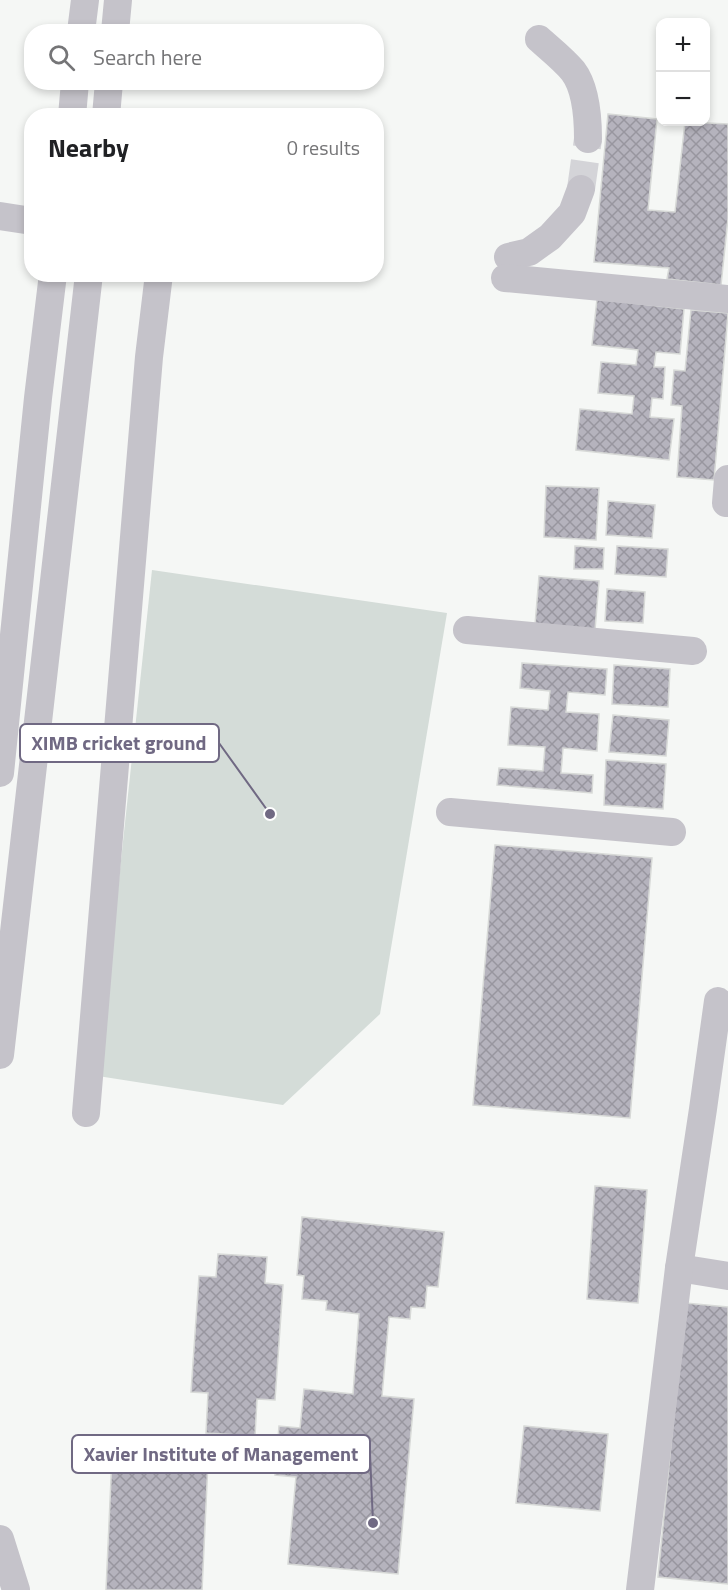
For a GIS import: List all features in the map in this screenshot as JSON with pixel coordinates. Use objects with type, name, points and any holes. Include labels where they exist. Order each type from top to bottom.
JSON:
[{"type":"street","points":[[82,24],[85,0]]},
{"type":"street","points":[[116,24],[118,0]]},
{"type":"street","points":[[539,39],[574,73],[585,97],[588,139]]},
{"type":"street","points":[[73,108],[74,90]]},
{"type":"street","points":[[107,108],[109,90]]},
{"type":"street","points":[[581,189],[572,213],[550,237],[506,267],[728,299]]},
{"type":"street","points":[[0,216],[24,220]]},
{"type":"street","points":[[0,773],[52,282]]},
{"type":"street","points":[[0,1055],[88,282]]},
{"type":"street","points":[[86,1113],[149,357],[158,282]]},
{"type":"street","points":[[466,630],[693,651]]},
{"type":"street","points":[[450,812],[672,832]]},
{"type":"street","points":[[639,1590],[679,1268],[718,1001]]},
{"type":"street","points":[[679,1268],[728,1275]]},
{"type":"street","points":[[0,1539],[16,1590]]},
{"type":"shaded area","points":[[152,570],[447,613],[380,1014],[283,1105],[98,1076]]},
{"type":"building","points":[[608,114],[656,119],[648,210],[675,212],[685,126],[728,124],[728,218],[721,285],[667,279],[669,268],[594,262]]},
{"type":"building","points":[[597,299],[684,309],[680,354],[656,352],[654,367],[665,367],[663,399],[652,398],[650,417],[674,419],[669,460],[576,450],[580,409],[632,414],[634,396],[598,393],[601,362],[636,365],[638,350],[592,345]]},
{"type":"building","points":[[691,310],[728,313],[714,480],[677,477],[682,406],[671,405],[674,370],[685,371]]},
{"type":"building","points":[[546,486],[599,488],[596,540],[544,537]]},
{"type":"building","points":[[608,501],[655,505],[652,538],[606,535]]},
{"type":"building","points":[[575,546],[604,548],[603,569],[574,569]]},
{"type":"building","points":[[617,546],[668,549],[666,577],[615,574]]},
{"type":"building","points":[[539,576],[599,581],[595,630],[535,625]]},
{"type":"building","points":[[607,589],[645,592],[643,623],[605,621]]},
{"type":"building","points":[[522,663],[607,669],[605,695],[568,692],[566,712],[599,714],[597,751],[563,748],[561,773],[593,775],[592,793],[497,785],[499,768],[543,771],[545,747],[508,745],[511,707],[548,710],[550,691],[520,688]]},
{"type":"building","points":[[614,665],[670,669],[668,707],[612,704]]},
{"type":"building","points":[[613,715],[669,720],[666,756],[609,752]]},
{"type":"building","points":[[606,760],[666,764],[663,809],[604,805]]},
{"type":"building","points":[[495,845],[652,858],[630,1118],[473,1105]]},
{"type":"building","points":[[595,1186],[647,1190],[638,1303],[587,1299]]},
{"type":"building","points":[[302,1217],[444,1232],[438,1287],[427,1286],[425,1308],[411,1307],[410,1319],[389,1317],[382,1396],[414,1399],[398,1574],[288,1564],[296,1477],[275,1475],[279,1426],[300,1428],[304,1389],[353,1394],[359,1314],[326,1310],[327,1301],[302,1299],[304,1276],[297,1275]]},
{"type":"building","points":[[218,1254],[267,1257],[265,1283],[283,1285],[275,1400],[257,1399],[255,1436],[206,1433],[208,1393],[191,1392],[199,1276],[216,1277]]},
{"type":"building","points":[[685,1303],[728,1307],[728,1584],[658,1577]]},
{"type":"building","points":[[524,1426],[608,1434],[600,1511],[516,1503]]},
{"type":"building","points":[[112,1457],[208,1462],[202,1590],[106,1590]]},
{"type":"tunnel","points":[[581,189],[588,139]]},
{"type":"place","name":"XIMB cricket ground","points":[[270,814]]},
{"type":"place","name":"Xavier Institute of Management","points":[[373,1523]]}]
